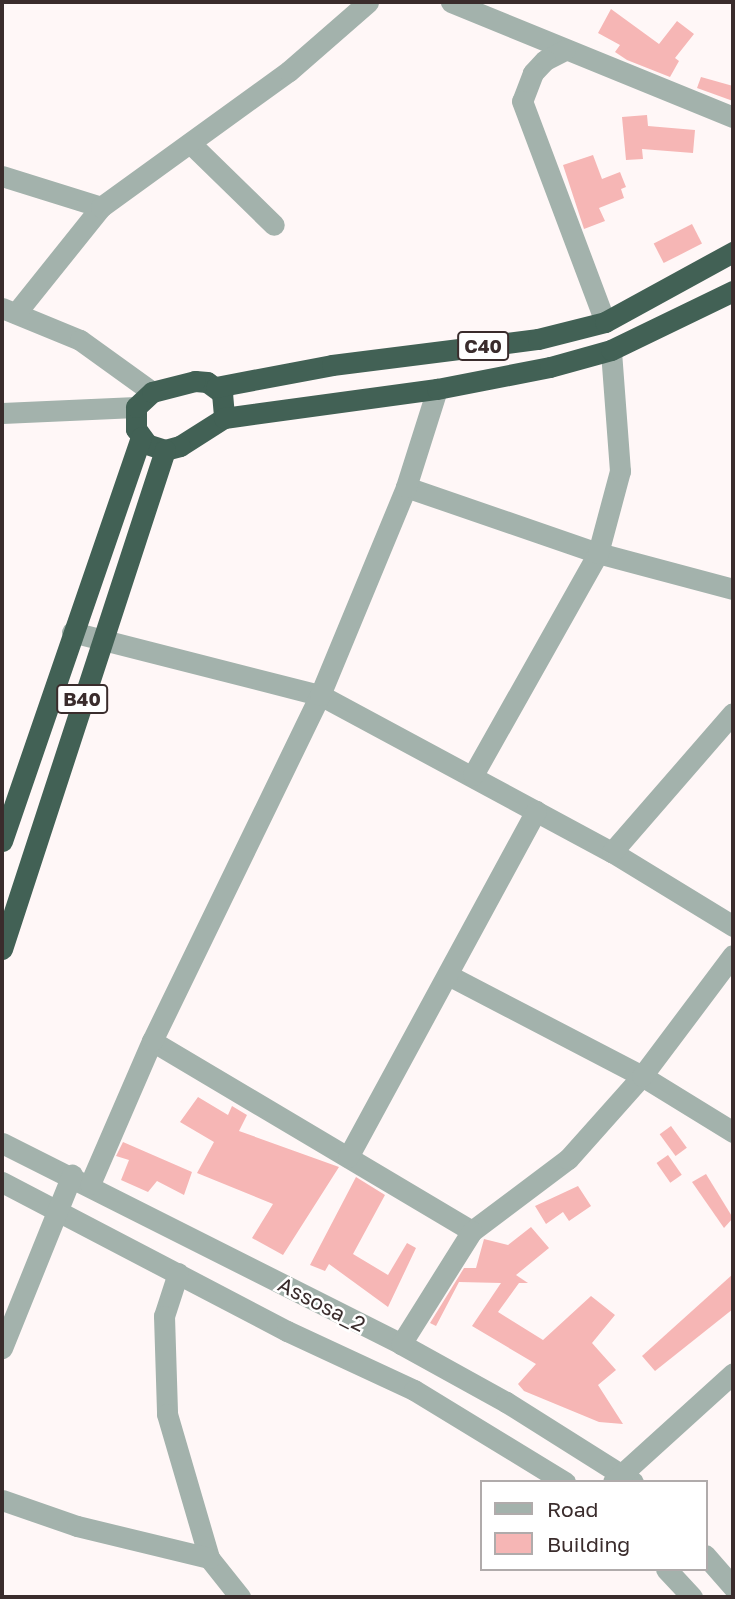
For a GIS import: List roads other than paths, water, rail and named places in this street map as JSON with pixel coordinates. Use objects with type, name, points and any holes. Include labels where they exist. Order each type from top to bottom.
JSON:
[{"type":"highway","name":"C40","points":[[216,387],[332,365],[538,339],[605,322],[733,252]]},
{"type":"highway","points":[[701,270],[726,295]]},
{"type":"highway","name":"C40","points":[[223,418],[437,389],[611,350],[726,295]]},
{"type":"highway","points":[[136,407],[152,392],[195,381],[216,387],[225,401],[223,418],[198,438],[165,450],[141,437]]},
{"type":"highway","name":"B40","points":[[2,841],[141,437],[133,417],[136,407]]},
{"type":"highway","name":"B40","points":[[2,949],[100,641],[165,450]]},
{"type":"street","points":[[152,392],[80,340],[9,311],[101,206],[289,71],[368,2]]},
{"type":"street","points":[[451,2],[733,117]]},
{"type":"street","points":[[565,50],[533,73],[522,101],[605,322]]},
{"type":"street","points":[[190,143],[274,225]]},
{"type":"street","points":[[2,176],[101,206]]},
{"type":"street","points":[[473,775],[598,553],[620,471],[611,350]]},
{"type":"street","points":[[2,1348],[57,1211],[81,1179],[152,1041],[320,695],[406,487],[437,389]]},
{"type":"street","points":[[2,413],[136,407]]},
{"type":"street","points":[[406,487],[598,553],[733,589]]},
{"type":"street","points":[[72,632],[320,695],[612,852],[733,926]]},
{"type":"street","points":[[612,852],[733,713]]},
{"type":"street","points":[[348,1157],[536,811]]},
{"type":"street","points":[[401,1344],[472,1231],[568,1159],[642,1076],[733,955]]},
{"type":"street","points":[[448,975],[642,1076],[733,1132]]},
{"type":"street","points":[[152,1041],[472,1231]]},
{"type":"street","name":"Assosa_2","points":[[2,1143],[81,1179],[401,1344],[623,1478]]},
{"type":"street","name":"Assosa_2","points":[[2,1182],[414,1390],[562,1480]]},
{"type":"street","points":[[178,1273],[164,1315],[166,1414],[209,1558],[235,1595]]},
{"type":"street","points":[[623,1478],[733,1374]]},
{"type":"street","points":[[2,1500],[88,1529],[209,1558]]},
{"type":"street","points":[[707,1557],[733,1587]]},
{"type":"street","points":[[668,1571],[692,1597]]}]
